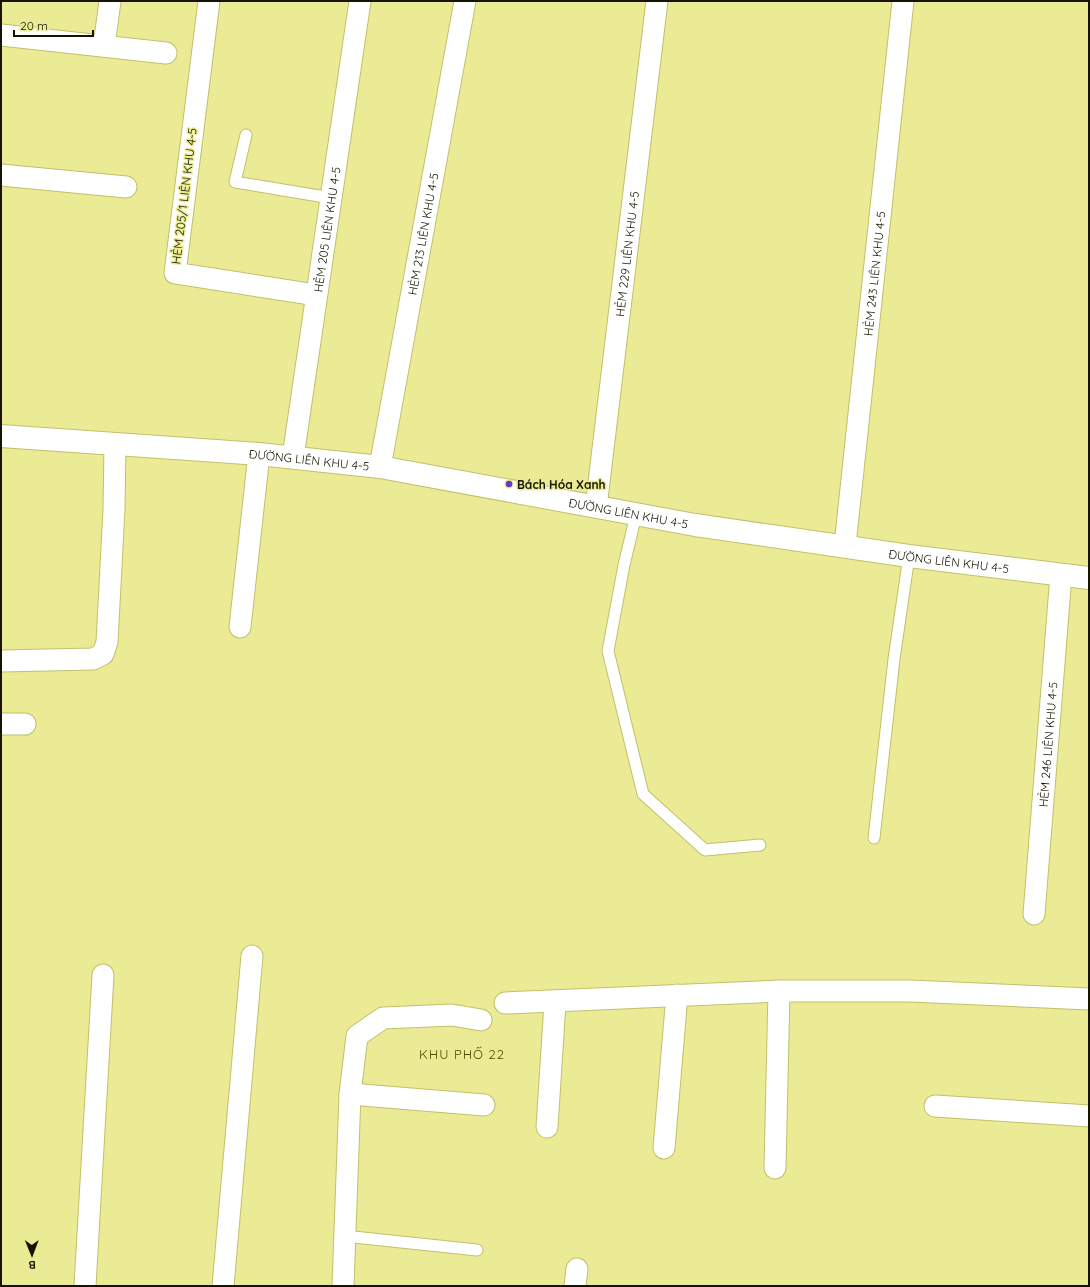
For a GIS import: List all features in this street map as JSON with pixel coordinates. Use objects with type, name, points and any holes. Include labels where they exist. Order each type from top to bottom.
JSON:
[{"type":"street","points":[[104,46],[110,1]]},
{"type":"street","name":"HẺM 205/1 LIÊN KHU 4-5","points":[[209,1],[175,273],[316,295]]},
{"type":"street","name":"HẺM 205 LIÊN KHU 4-5","points":[[293,457],[360,1]]},
{"type":"street","name":"HẺM 213 LIÊN KHU 4-5","points":[[380,467],[465,1]]},
{"type":"street","name":"HẺM 229 LIÊN KHU 4-5","points":[[596,507],[657,1]]},
{"type":"street","name":"HẺM 243 LIÊN KHU 4-5","points":[[845,545],[903,1]]},
{"type":"street","points":[[1,35],[166,53]]},
{"type":"street","points":[[1,175],[126,187]]},
{"type":"street","name":"ĐƯỜNG LIÊN KHU 4-5","points":[[1,436],[258,454],[380,467],[695,525],[845,545],[909,556],[1089,578]]},
{"type":"street","points":[[1,661],[93,659],[103,654],[107,642],[114,509],[115,444]]},
{"type":"street","points":[[240,628],[258,454]]},
{"type":"street","name":"HẺM 246 LIÊN KHU 4-5","points":[[1034,914],[1062,574]]},
{"type":"street","points":[[1,724],[25,724]]},
{"type":"street","points":[[223,1286],[252,956]]},
{"type":"street","points":[[85,1286],[103,975]]},
{"type":"street","points":[[775,1168],[779,991]]},
{"type":"street","points":[[505,1004],[555,1003],[677,995],[779,991],[910,991],[1089,999]]},
{"type":"street","points":[[664,1148],[677,995]]},
{"type":"street","points":[[547,1127],[555,1003]]},
{"type":"street","points":[[343,1286],[350,1094],[357,1036],[383,1018],[452,1015],[481,1020]]},
{"type":"street","points":[[350,1094],[484,1105]]},
{"type":"street","points":[[935,1106],[1089,1116]]},
{"type":"lane","points":[[246,135],[235,182],[331,198]]},
{"type":"lane","points":[[636,515],[624,565],[608,651],[643,794],[705,850],[760,845]]},
{"type":"lane","points":[[874,838],[894,659],[909,556]]},
{"type":"lane","points":[[344,1236],[477,1250]]},
{"type":"place","name":"Bách Hóa Xanh","points":[[509,484]]},
{"type":"district","name":"KHU PHỐ 22","points":[[462,1054]]}]
